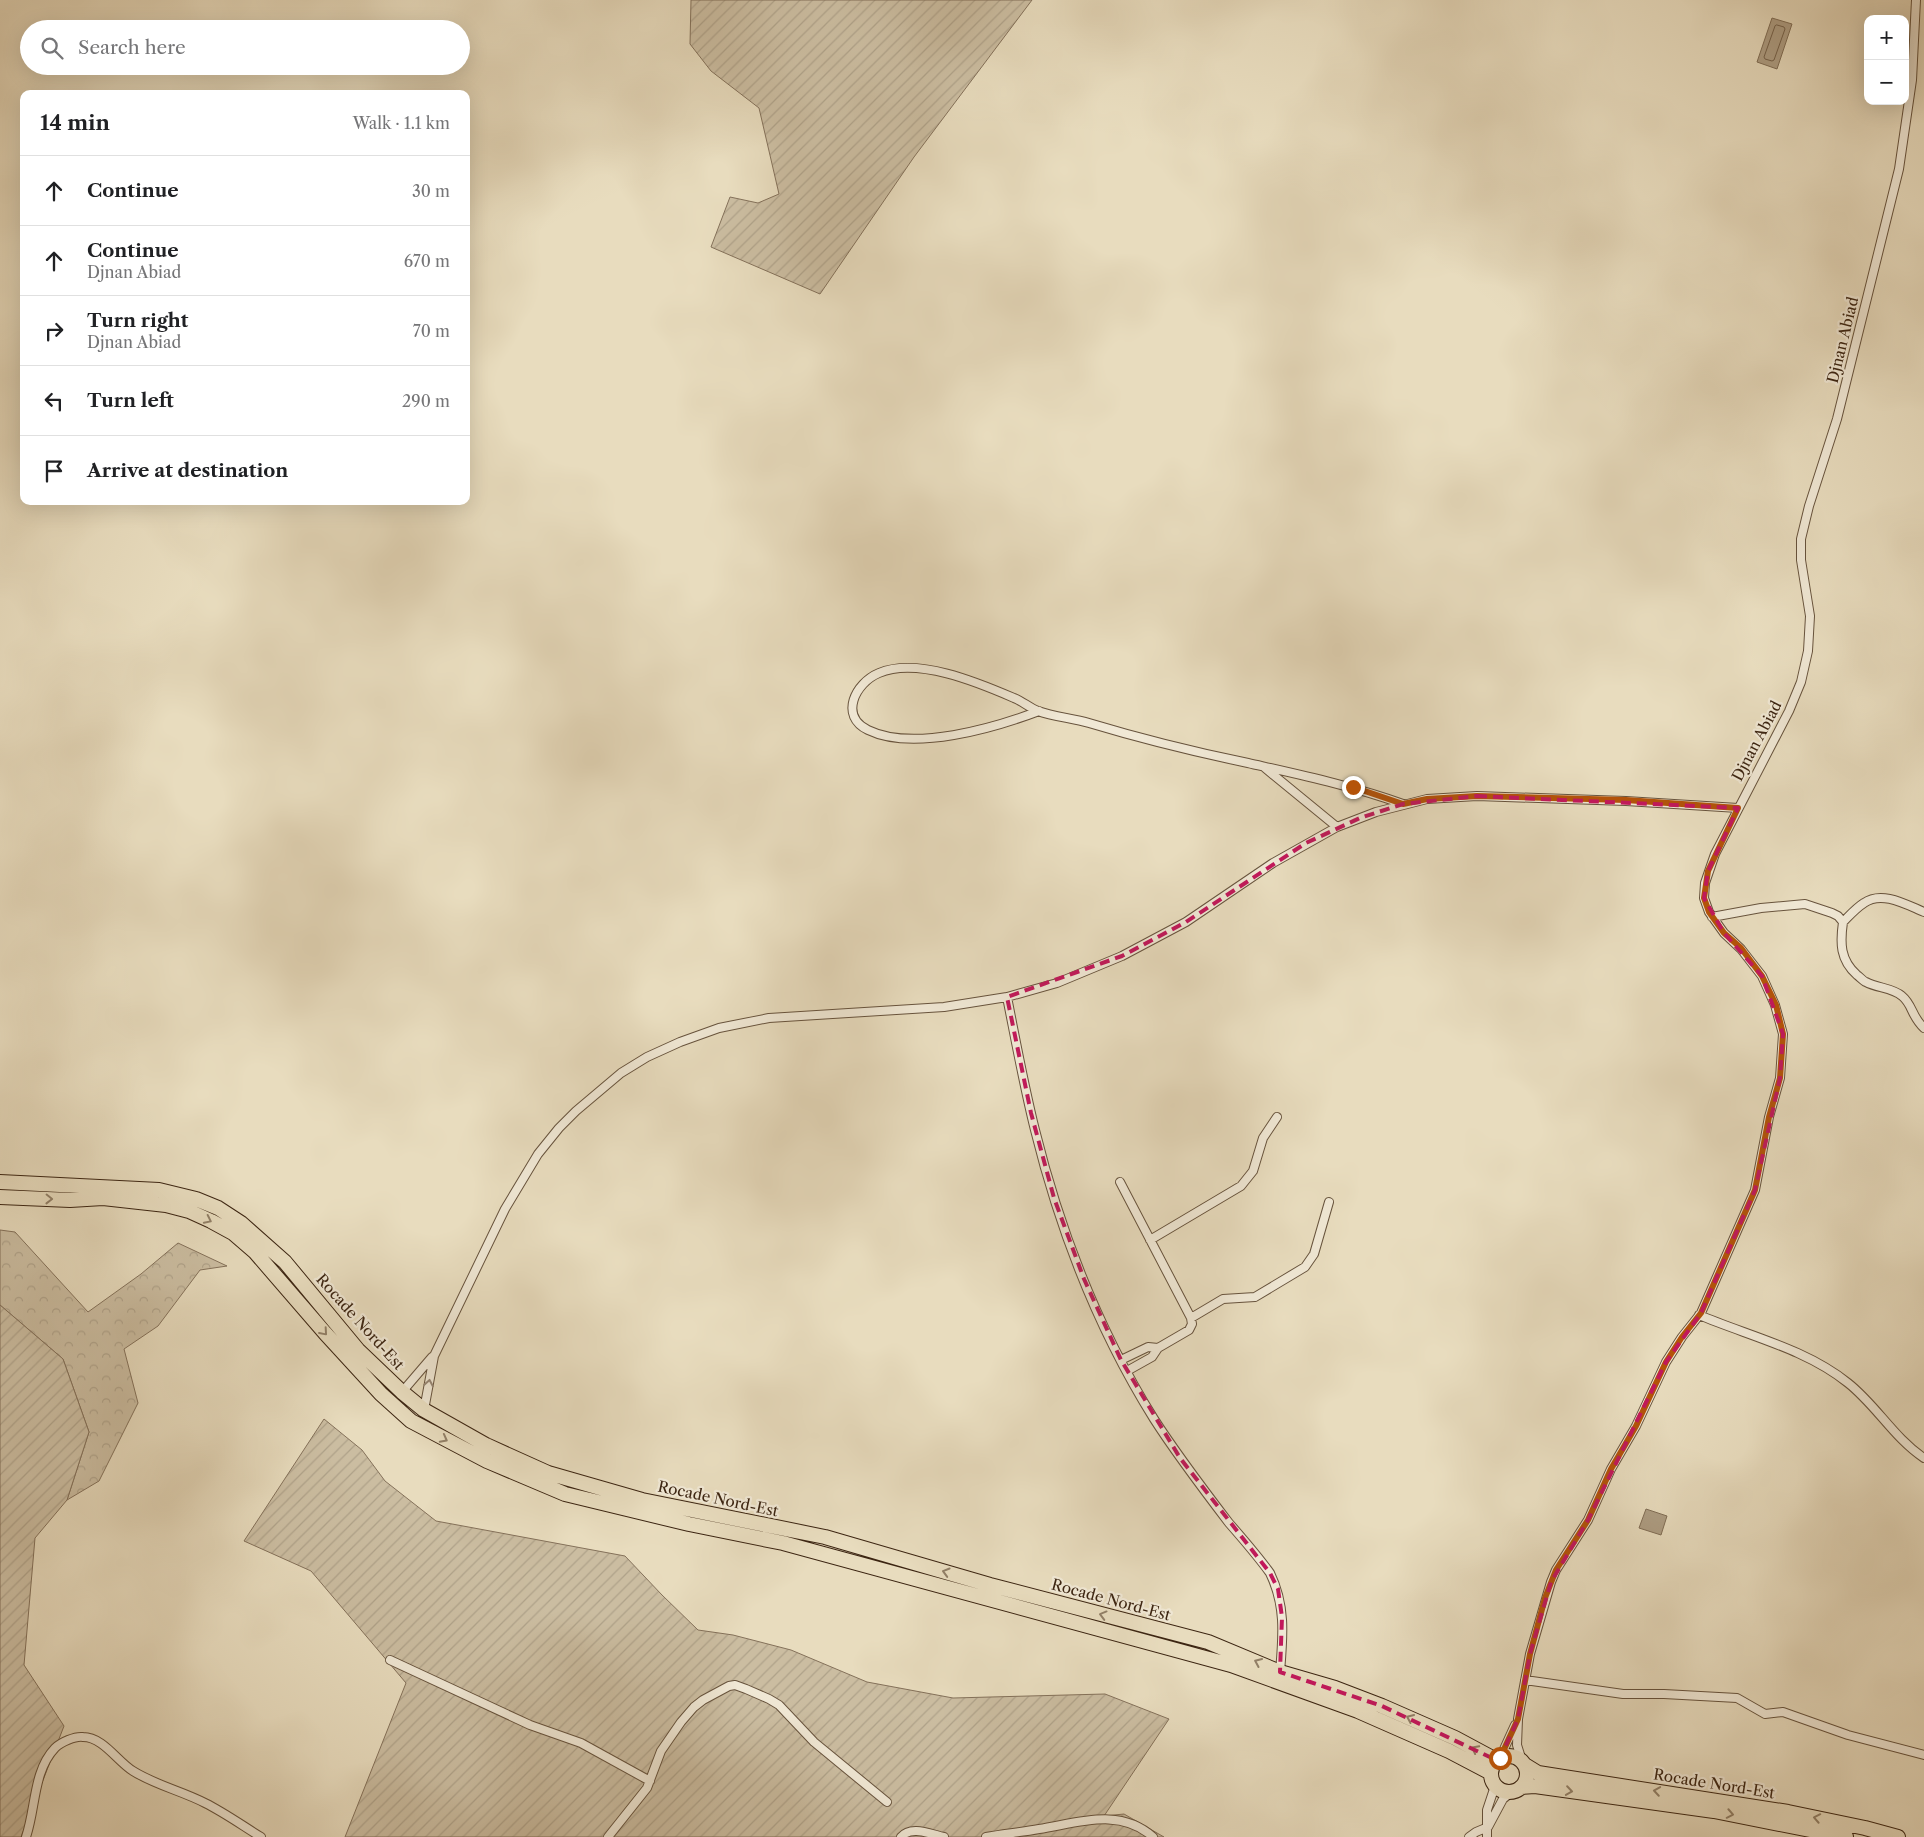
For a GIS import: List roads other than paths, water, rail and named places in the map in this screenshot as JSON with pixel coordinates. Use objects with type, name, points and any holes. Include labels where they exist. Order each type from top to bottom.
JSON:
[{"type":"highway","name":"Rocade Nord-Est","points":[[0,1182],[159,1190],[196,1198],[218,1208],[241,1223],[285,1262],[358,1350],[424,1410],[486,1445],[548,1473],[642,1500],[825,1537],[990,1585],[1208,1642],[1280,1672],[1335,1688],[1382,1706],[1455,1738],[1495,1769]]},
{"type":"highway","name":"Rocade Nord-Est","points":[[0,1197],[14,1199],[104,1198],[166,1205],[189,1211],[211,1221],[233,1233],[255,1252],[325,1333],[381,1394],[410,1421],[487,1461],[565,1494],[689,1524],[783,1543],[1231,1665],[1358,1711],[1495,1769]]},
{"type":"highway","points":[[1509,1755],[1523,1763],[1527,1774],[1517,1789],[1504,1791],[1495,1769],[1509,1755]]},
{"type":"highway","name":"Rocade Nord-Est","points":[[1523,1763],[1538,1773],[1788,1812],[1898,1837]]},
{"type":"highway","name":"Rocade Nord-Est","points":[[1517,1789],[1523,1786],[1535,1786],[1714,1812],[1846,1837]]},
{"type":"street","name":"Djnan Abiad","points":[[1518,1719],[1525,1680],[1545,1598],[1556,1570],[1588,1520],[1611,1469],[1636,1426],[1666,1362],[1699,1315],[1755,1190],[1769,1117],[1780,1078],[1783,1034],[1780,1019],[1762,976],[1741,948],[1724,933],[1706,906],[1704,898],[1705,883],[1715,854],[1789,711],[1801,682],[1806,658],[1810,616],[1801,560],[1801,539],[1809,506],[1837,418],[1899,169],[1913,70],[1916,0]]},
{"type":"street","points":[[1039,711],[1010,722],[958,734],[914,740],[897,740],[879,736],[864,728],[853,717],[851,711],[856,694],[868,679],[892,668],[922,668],[958,678],[1015,698],[1039,711],[1065,716],[1165,744],[1318,778],[1403,804]]},
{"type":"street","points":[[1262,766],[1337,827]]},
{"type":"street","points":[[424,1410],[434,1356],[505,1210],[538,1154],[576,1111],[621,1073],[646,1057],[699,1034],[769,1018],[944,1008],[1007,997],[1057,983],[1122,956],[1186,922],[1272,863],[1337,827],[1403,804],[1427,799],[1477,796],[1626,800],[1738,808]]},
{"type":"street","points":[[1924,912],[1895,900],[1872,899],[1864,902],[1843,922],[1840,938],[1844,959],[1847,964],[1866,983],[1901,994],[1910,1005],[1916,1020],[1924,1028]]},
{"type":"street","points":[[1712,916],[1761,908],[1805,904],[1832,913],[1843,922]]},
{"type":"street","points":[[1007,997],[1031,1113],[1067,1238],[1121,1360],[1153,1417],[1180,1458],[1270,1573],[1278,1589],[1283,1639],[1280,1672]]},
{"type":"street","points":[[1150,1240],[1241,1186],[1252,1171],[1263,1138],[1276,1117]]},
{"type":"street","points":[[1120,1182],[1191,1318],[1192,1324],[1189,1330],[1158,1348],[1152,1357],[1127,1371]]},
{"type":"street","points":[[1191,1318],[1223,1300],[1255,1297],[1305,1267],[1314,1254],[1329,1202]]},
{"type":"street","points":[[1699,1315],[1827,1368],[1865,1398],[1897,1436],[1924,1458]]},
{"type":"street","points":[[1121,1360],[1148,1347],[1158,1348]]},
{"type":"street","points":[[402,1392],[434,1356]]},
{"type":"street","points":[[390,1660],[530,1725],[576,1741],[650,1781]]},
{"type":"street","points":[[1525,1680],[1623,1694],[1737,1698],[1765,1714],[1783,1712],[1848,1735],[1924,1755]]},
{"type":"street","points":[[608,1837],[641,1797],[650,1781],[661,1751],[681,1722],[703,1700],[729,1686],[735,1685],[770,1699],[779,1705],[814,1742],[887,1802]]},
{"type":"street","points":[[1487,1837],[1487,1810],[1495,1769],[1518,1719]]},
{"type":"street","points":[[1518,1719],[1517,1745],[1523,1763]]},
{"type":"street","points":[[26,1837],[39,1778],[46,1760],[56,1747],[70,1739],[84,1736],[97,1741],[131,1770],[148,1780],[206,1804],[261,1837]]},
{"type":"street","points":[[1469,1837],[1488,1827],[1503,1799],[1517,1789]]},
{"type":"street","points":[[986,1837],[1094,1818],[1116,1820],[1136,1826],[1154,1837]]},
{"type":"street","points":[[901,1837],[906,1832],[912,1830],[944,1837]]},
{"type":"water","points":[[1772,18],[1792,24],[1777,69],[1757,62]]},
{"type":"water","points":[[1646,1509],[1667,1516],[1661,1535],[1639,1528]]}]
